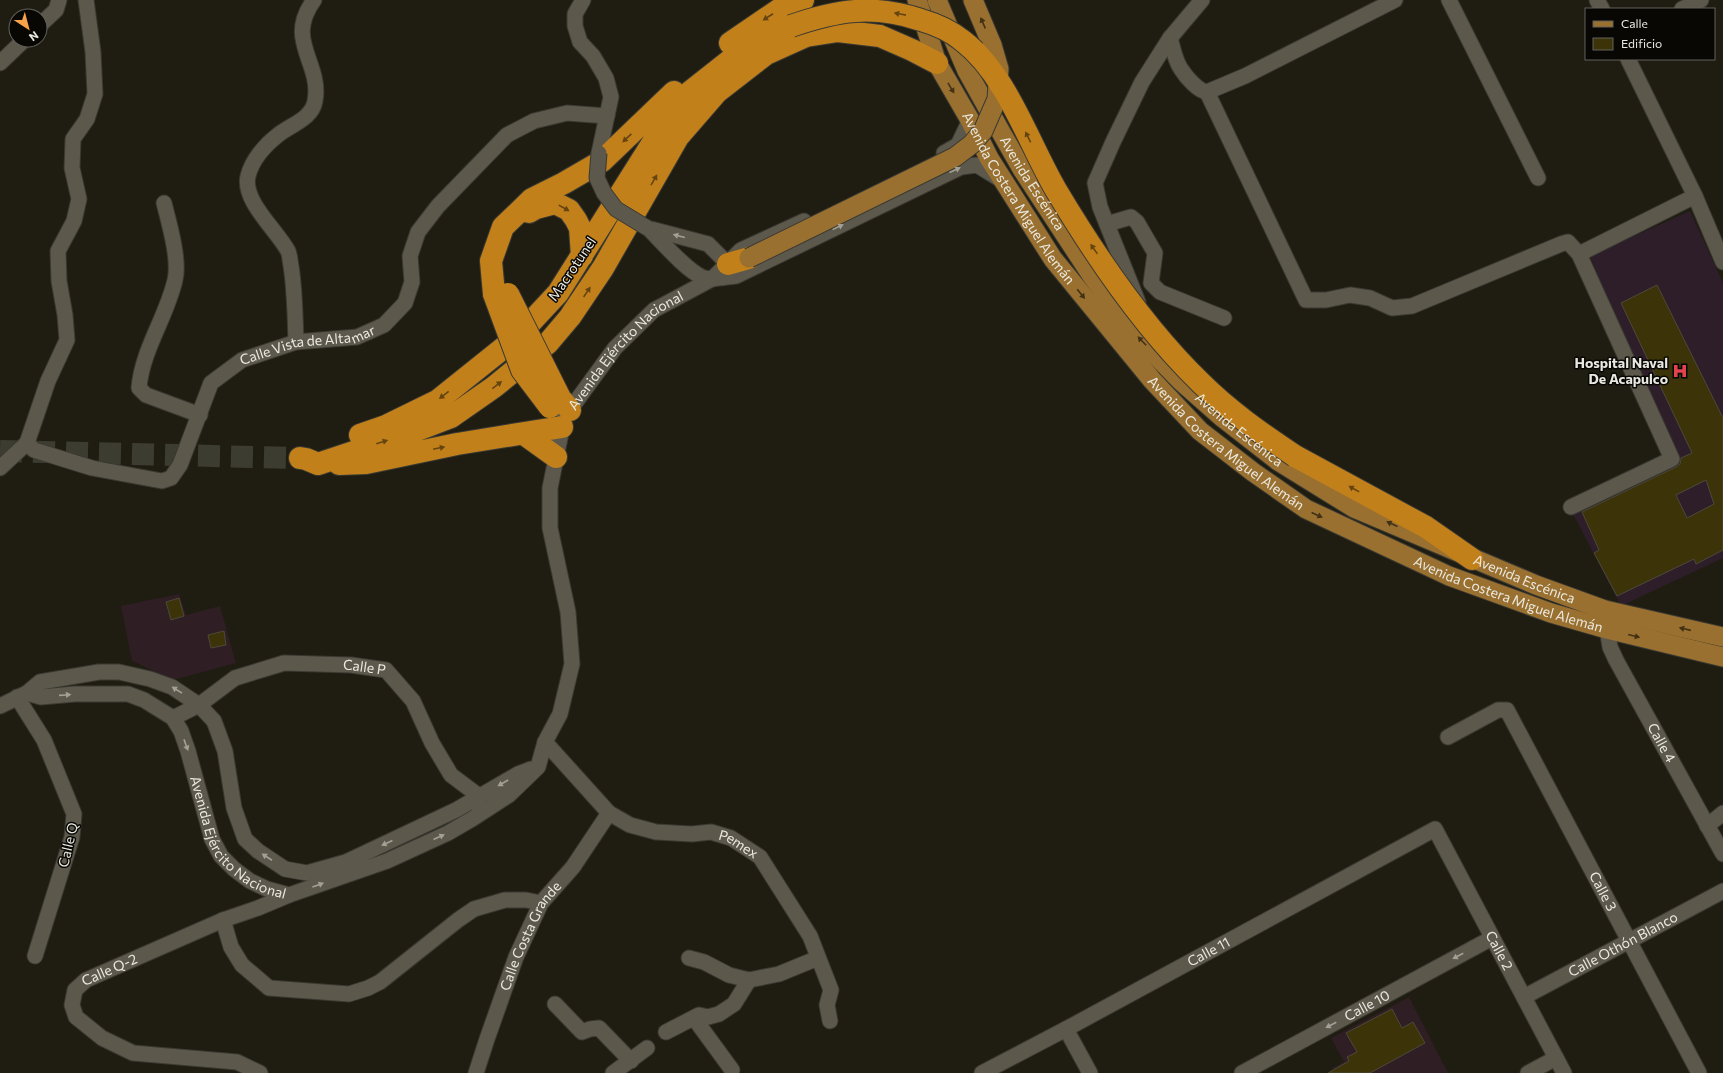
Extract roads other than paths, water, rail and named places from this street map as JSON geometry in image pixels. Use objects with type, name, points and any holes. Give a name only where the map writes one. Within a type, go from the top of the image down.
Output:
[{"type":"highway","points":[[308,460],[366,463],[457,444],[524,434],[561,412],[522,370],[491,261],[503,227],[532,199],[564,183],[602,161],[657,120],[695,71],[736,38],[777,11],[802,0]]},
{"type":"highway","name":"Macrotunel","points":[[308,460],[318,451],[386,426],[437,400],[517,337],[558,294],[582,256],[657,120],[747,47],[790,26],[834,13],[862,10],[882,10],[928,22],[949,32],[962,40],[993,71],[1039,160],[1080,228],[1118,284],[1148,323],[1177,360],[1202,384],[1264,435],[1295,456],[1356,491],[1426,527],[1472,559]]},
{"type":"highway","points":[[308,460],[399,437],[451,417],[494,387],[548,343],[570,317],[603,268],[678,137],[717,92],[766,54],[806,36],[838,31],[880,36],[937,63]]},
{"type":"highway","points":[[690,92],[695,71]]},
{"type":"highway","points":[[499,290],[503,251],[514,222],[536,208],[555,203],[569,210],[580,228],[582,256]]},
{"type":"highway","points":[[728,264],[749,258]]},
{"type":"highway","points":[[524,434],[556,458]]},
{"type":"main road","name":"Avenida Costera Miguel Alemán","points":[[918,0],[937,63],[970,120],[989,158],[1053,259],[1152,380],[1200,431],[1253,472],[1306,509],[1449,576],[1551,613],[1606,629],[1723,657]]},
{"type":"main road","name":"Avenida Escénica","points":[[937,0],[967,71],[1022,169],[1092,276],[1131,330],[1172,372],[1223,418],[1278,461],[1354,508],[1536,586],[1605,610],[1723,637]]},
{"type":"main road","points":[[749,258],[956,157],[972,144],[983,131],[992,114],[998,99],[1000,84],[999,69],[992,45],[973,0]]},
{"type":"street","points":[[48,18],[56,10],[59,0]]},
{"type":"street","points":[[0,468],[26,443],[48,381],[67,340],[65,315],[59,281],[58,251],[74,221],[79,199],[72,168],[73,139],[87,119],[95,94],[86,0]]},
{"type":"street","points":[[296,342],[294,285],[288,252],[248,192],[248,177],[253,160],[277,135],[307,116],[315,103],[316,88],[301,36],[303,21],[314,0]]},
{"type":"street","points":[[583,0],[575,14],[575,26],[580,42],[593,56],[606,78],[611,97],[599,153],[596,178],[604,193],[616,209],[649,229],[692,271],[702,277],[712,279]]},
{"type":"street","points":[[1172,372],[1169,353],[1145,317],[1100,207],[1095,183],[1134,96],[1170,38],[1202,0]]},
{"type":"street","points":[[1207,92],[1245,76],[1395,0]]},
{"type":"street","points":[[1449,0],[1538,178]]},
{"type":"street","points":[[1684,8],[1701,0]]},
{"type":"street","points":[[1170,38],[1180,68],[1194,84],[1203,91],[1207,92],[1306,300],[1326,300],[1350,295],[1370,298],[1392,308],[1412,306],[1561,244],[1568,242],[1579,254],[1672,459],[1571,507]]},
{"type":"street","points":[[0,63],[16,48]]},
{"type":"street","points":[[1628,60],[1719,243],[1723,262]]},
{"type":"street","name":"Calle Vista de Altamar","points":[[26,443],[34,450],[92,468],[162,481],[170,478],[180,465],[200,416],[211,383],[242,360],[296,342],[357,338],[384,325],[405,303],[412,282],[410,256],[418,232],[438,206],[507,135],[534,121],[567,113],[607,116]]},
{"type":"street","name":"Avenida Ejército Nacional","points":[[174,718],[188,751],[212,839],[222,856],[234,869],[250,881],[267,889],[290,895],[387,861],[448,833],[509,795],[538,767],[545,742],[560,714],[572,664],[568,612],[550,528],[550,488],[556,458],[561,412],[615,348],[654,310],[712,279],[741,250],[920,168],[958,145],[970,120]]},
{"type":"street","name":"Avenida Ejército Nacional","points":[[712,279],[736,276],[961,167],[977,165],[1004,181]]},
{"type":"street","points":[[1579,254],[1695,196]]},
{"type":"street","points":[[164,203],[174,248],[176,278],[140,374],[139,388],[146,395],[200,416]]},
{"type":"street","points":[[1107,224],[1131,217],[1137,222],[1155,253],[1151,283],[1160,292],[1224,318]]},
{"type":"street","points":[[649,229],[708,244],[728,264]]},
{"type":"street","name":"Calle 4","points":[[1606,629],[1610,647],[1616,660],[1723,854]]},
{"type":"street","name":"Calle P","points":[[174,718],[199,704],[235,678],[284,663],[351,665],[386,670],[413,701],[432,743],[451,775],[479,796]]},
{"type":"street","name":"Avenida Ejército Nacional","points":[[0,706],[22,695],[40,682],[99,672],[119,672],[150,679],[172,687],[199,704],[214,721],[226,751],[234,808],[245,839],[258,851],[285,869],[307,874],[346,862],[456,810],[518,774],[538,767]]},
{"type":"street","points":[[22,695],[41,697],[75,694],[128,694],[144,700],[174,718]]},
{"type":"street","name":"Calle Q","points":[[22,695],[44,740],[74,814],[72,837],[35,956]]},
{"type":"street","name":"Calle 3","points":[[1448,737],[1498,710],[1507,710],[1700,1073]]},
{"type":"street","name":"Pemex","points":[[545,742],[609,813],[630,825],[656,832],[692,834],[711,832],[731,838],[760,857],[810,936],[831,990],[827,1005],[830,1021]]},
{"type":"street","points":[[472,819],[479,796]]},
{"type":"street","name":"Calle Costa Grande","points":[[476,1073],[516,957],[542,903],[573,867],[609,813]]},
{"type":"street","points":[[1707,826],[1723,813]]},
{"type":"street","name":"Calle 2","points":[[1434,829],[1564,1073]]},
{"type":"street","name":"Calle 11","points":[[982,1073],[1434,829]]},
{"type":"street","name":"Calle Othón Blanco","points":[[1524,997],[1723,891]]},
{"type":"street","name":"Calle Q-2","points":[[260,1073],[237,1062],[133,1053],[102,1038],[76,1017],[72,1005],[75,990],[86,980],[223,920],[290,895]]},
{"type":"street","points":[[223,920],[231,947],[242,965],[269,988],[349,994],[368,988],[380,982],[474,909],[505,900],[526,900],[542,903]]},
{"type":"street","name":"Calle 10","points":[[1242,1073],[1492,938]]},
{"type":"street","points":[[690,958],[704,962],[729,975],[749,980],[779,974],[818,958]]},
{"type":"street","points":[[666,1032],[699,1016],[708,1017],[719,1014],[734,1004],[749,980]]},
{"type":"street","points":[[555,1004],[582,1032],[599,1028],[630,1061]]},
{"type":"street","points":[[694,1018],[732,1070]]},
{"type":"street","points":[[1066,1029],[1090,1073]]},
{"type":"street","points":[[613,1073],[647,1048]]},
{"type":"street","points":[[1528,1073],[1556,1058]]},
{"type":"tunnel","points":[[0,451],[300,458]]},
{"type":"place","name":"Hospital Naval De Acapulco","points":[[1680,371]]}]
